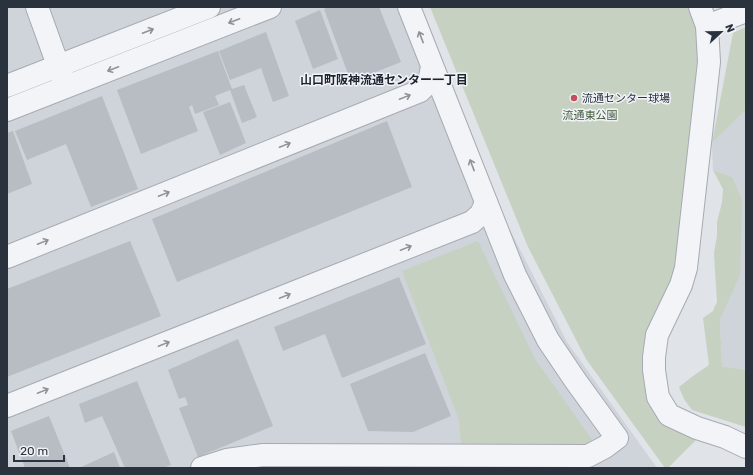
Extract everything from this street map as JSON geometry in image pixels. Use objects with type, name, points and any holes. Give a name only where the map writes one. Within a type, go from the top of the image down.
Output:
[{"type":"street","points":[[36,7],[66,87]]},
{"type":"street","points":[[7,86],[209,7]]},
{"type":"street","points":[[7,110],[270,7]]},
{"type":"street","points":[[202,468],[226,460],[263,455],[588,456],[605,447],[617,438],[548,340],[515,275],[409,7]]},
{"type":"street","points":[[746,11],[703,17],[709,62],[686,268],[680,285],[657,335],[654,357],[654,370],[658,398],[669,415],[697,428],[725,437],[746,447]]},
{"type":"street","points":[[7,257],[420,91],[429,82],[432,67]]},
{"type":"street","points":[[7,406],[472,222],[481,214],[486,202]]},
{"type":"shaded area","points":[[7,7],[420,7],[502,214],[567,342],[657,468],[7,468]]},
{"type":"shaded area","points":[[746,110],[746,370],[722,366],[720,320],[740,276],[732,177],[713,170],[712,143]]},
{"type":"green space","name":"流通東公園","points":[[430,7],[692,7],[702,33],[680,271],[651,397],[700,436],[668,468],[665,468],[586,359],[528,247]]},
{"type":"green space","points":[[746,27],[746,110],[712,143],[733,33]]},
{"type":"green space","points":[[713,170],[732,177],[742,200],[740,276],[720,320],[722,366],[746,370],[746,427],[692,410],[684,399],[679,387],[709,365],[703,318],[713,311],[717,302],[714,253],[717,236],[717,222],[722,202],[723,189]]},
{"type":"green space","points":[[478,241],[535,359],[593,441],[579,446],[461,444],[459,420],[402,271]]},
{"type":"building","points":[[329,7],[379,7],[401,62],[351,82],[324,9]]},
{"type":"building","points":[[320,10],[338,59],[313,69],[295,21]]},
{"type":"building","points":[[266,32],[289,96],[273,102],[261,68],[230,80],[219,51]]},
{"type":"building","points":[[218,51],[232,89],[244,85],[257,117],[242,123],[230,90],[215,96],[219,105],[195,114],[192,105],[189,107],[198,131],[141,154],[117,90]]},
{"type":"building","points":[[102,96],[138,189],[91,207],[66,144],[27,160],[15,131]]},
{"type":"building","points":[[230,102],[246,143],[220,155],[203,112]]},
{"type":"building","points":[[387,121],[412,187],[177,282],[152,219]]},
{"type":"building","points":[[13,131],[32,184],[7,194],[7,133]]},
{"type":"building","points":[[130,241],[161,316],[7,377],[7,289]]},
{"type":"building","points":[[399,277],[426,344],[342,378],[325,334],[283,351],[274,327]]},
{"type":"building","points":[[238,339],[273,426],[198,457],[179,408],[188,405],[185,397],[179,399],[168,370]]},
{"type":"building","points":[[425,353],[451,416],[413,432],[368,431],[350,384]]},
{"type":"building","points":[[137,381],[171,465],[163,468],[125,468],[102,416],[85,423],[79,404]]},
{"type":"building","points":[[49,416],[70,468],[25,468],[11,431]]},
{"type":"building","points":[[114,452],[120,468],[79,468]]},
{"type":"place","name":"流通センター球場","points":[[574,98]]},
{"type":"district","name":"山口町阪神流通センター一丁目","points":[[384,80]]}]
